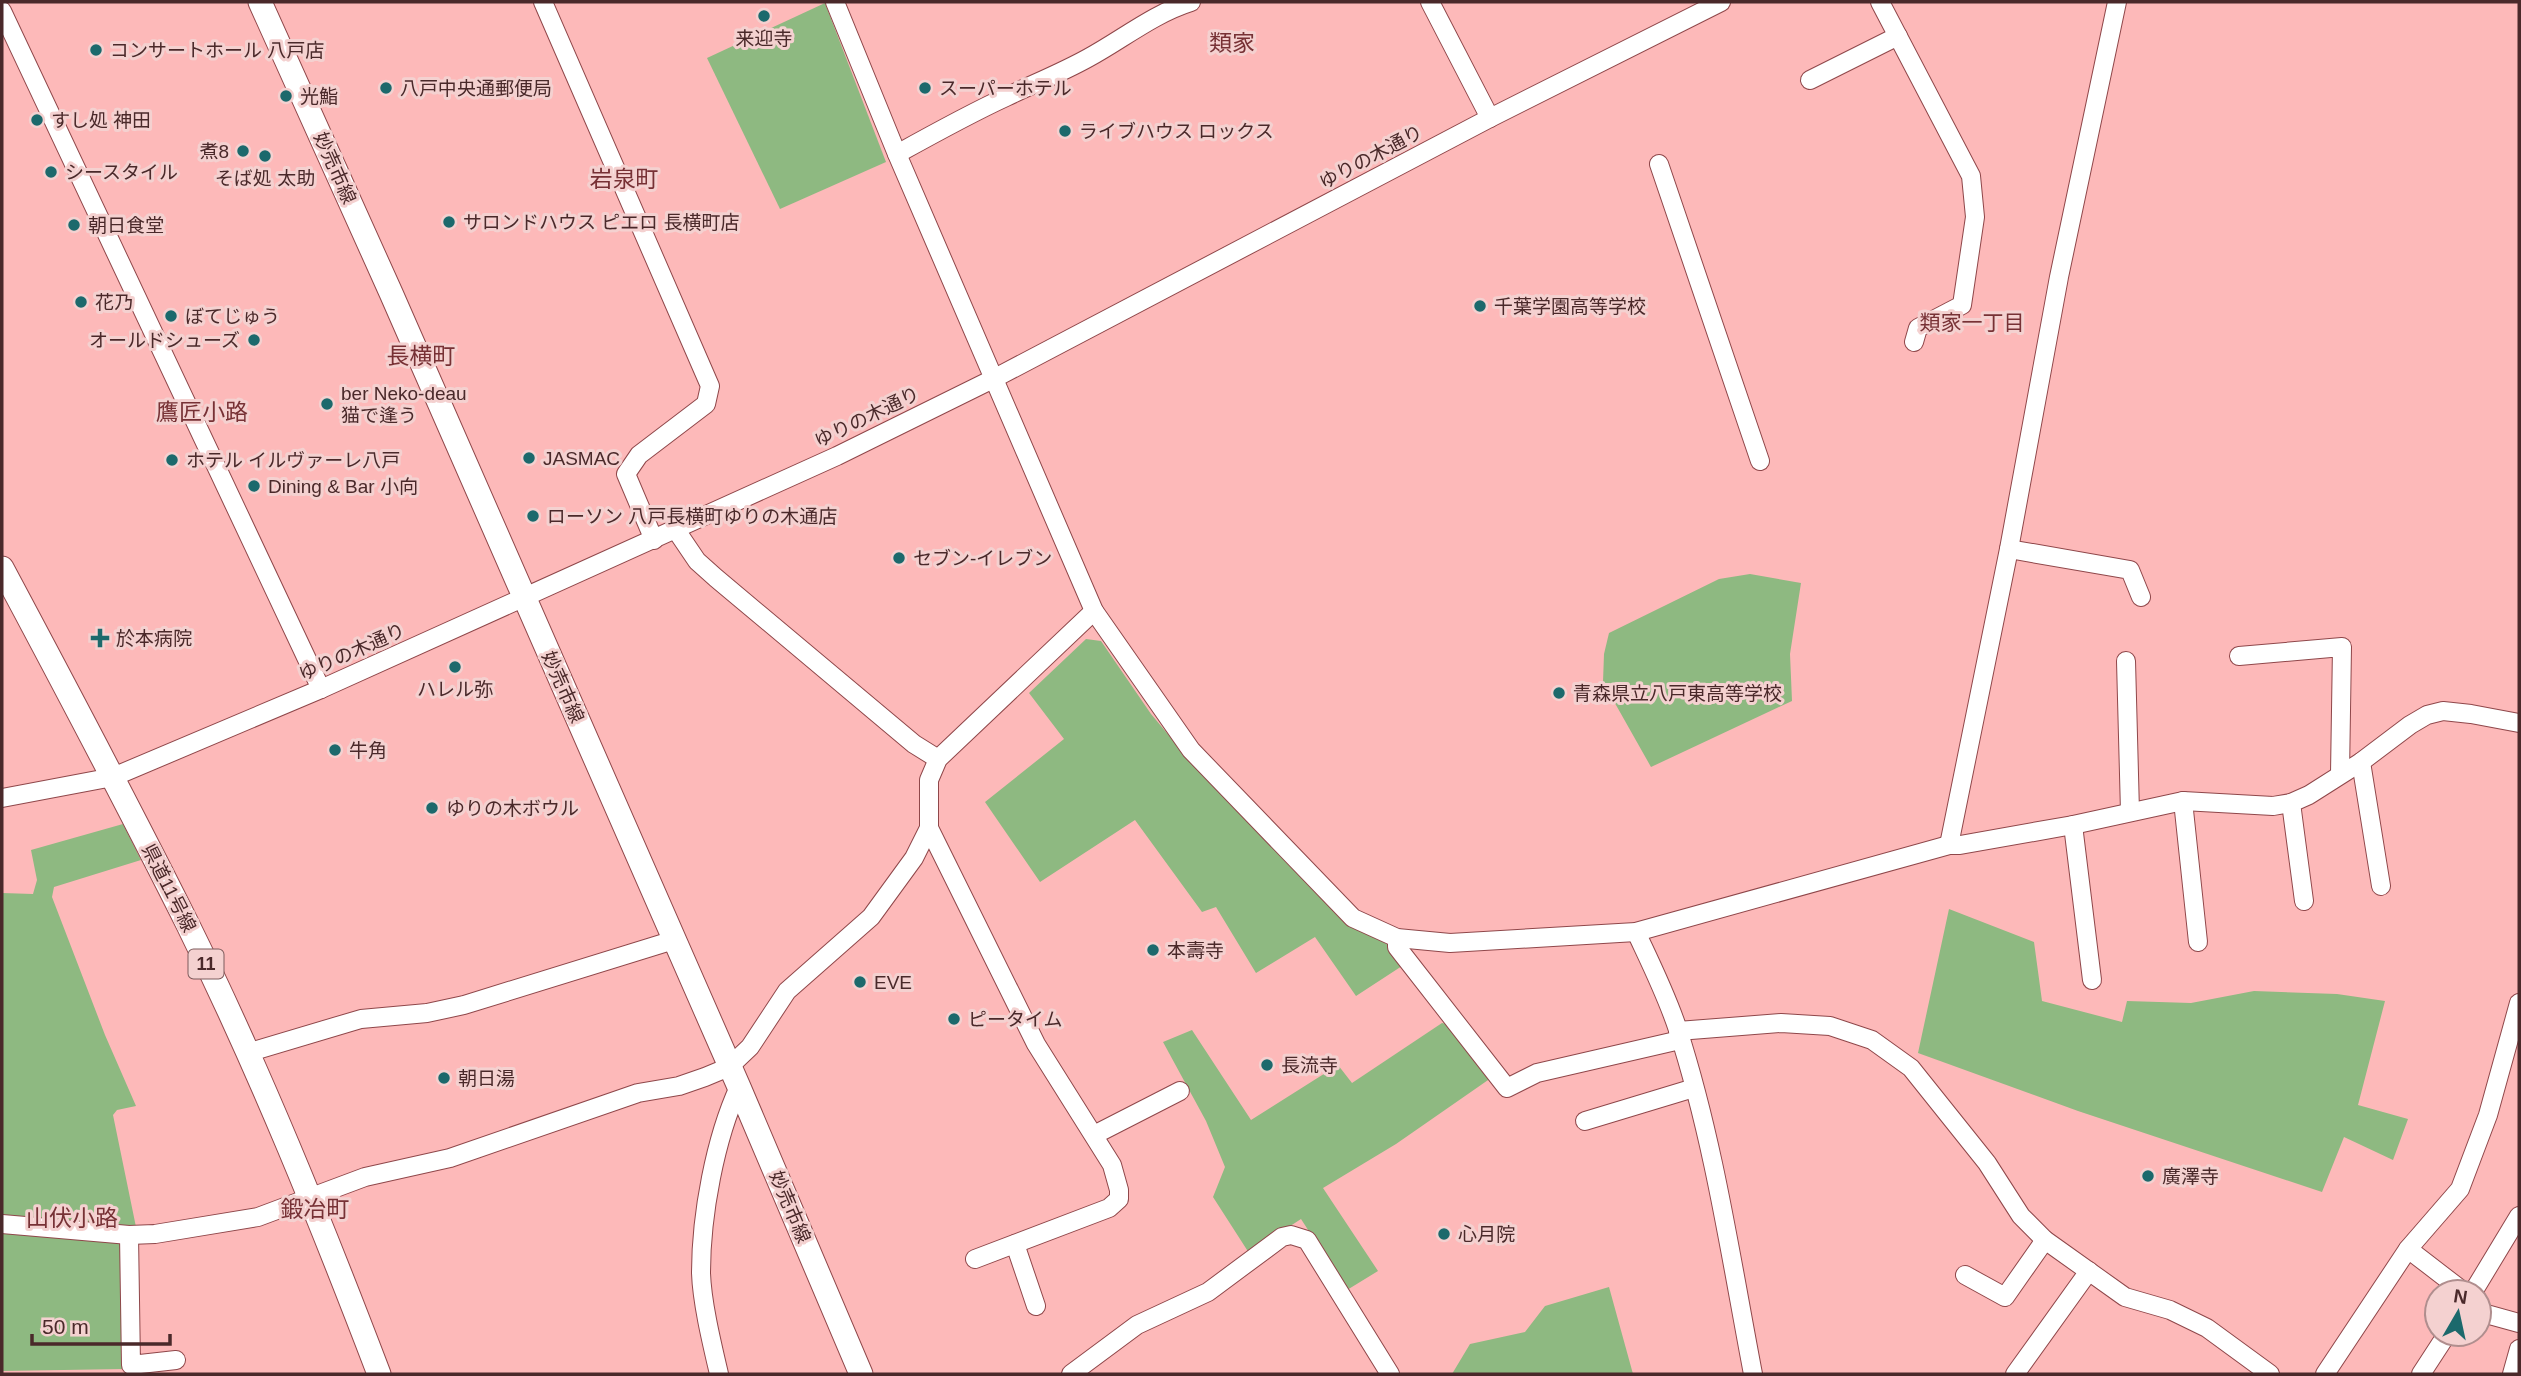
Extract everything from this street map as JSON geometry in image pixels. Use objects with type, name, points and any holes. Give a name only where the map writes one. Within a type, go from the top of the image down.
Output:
[{"type":"main road","name":"妙売市線","points":[[260,2],[386,280],[740,1087],[861,1374]]},
{"type":"main road","name":"県道11号線","points":[[2,568],[113,776],[189,927],[311,1197],[379,1374]]},
{"type":"street","points":[[15,2],[2,10],[321,689]]},
{"type":"street","points":[[542,2],[710,386],[706,404],[639,455],[626,474],[654,540]]},
{"type":"street","points":[[835,2],[897,154],[1094,611],[1191,750],[1353,918],[1397,938],[1450,943],[1636,932],[1949,845],[2073,825],[2183,802],[2273,806],[2291,803],[2309,795],[2361,762],[2410,725],[2427,715],[2443,711],[2471,713],[2519,723]]},
{"type":"street","points":[[897,154],[985,107],[1091,56],[1127,32],[1177,6],[1191,2]]},
{"type":"street","points":[[1430,2],[1490,118]]},
{"type":"street","name":"ゆりの木通り","points":[[2,797],[113,776],[321,689],[837,456],[995,378],[1490,118],[1721,2]]},
{"type":"street","points":[[1880,2],[1971,176],[1975,217],[1962,305],[1918,328],[1914,342]]},
{"type":"street","points":[[1949,845],[2009,549],[2057,289],[2117,2]]},
{"type":"street","points":[[1810,80],[1898,36]]},
{"type":"street","points":[[1659,164],[1760,461]]},
{"type":"street","points":[[676,530],[697,561],[716,578],[914,744],[938,759]]},
{"type":"street","points":[[2009,549],[2130,569],[2141,597]]},
{"type":"street","points":[[975,1259],[1109,1208],[1119,1199],[1119,1190],[1112,1165],[1036,1044],[929,828],[929,780],[938,759],[1094,611]]},
{"type":"street","points":[[2239,656],[2343,647],[2340,774]]},
{"type":"street","points":[[2126,661],[2130,813]]},
{"type":"street","points":[[2361,762],[2381,886]]},
{"type":"street","points":[[2183,802],[2198,942]]},
{"type":"street","points":[[2291,803],[2304,901]]},
{"type":"street","points":[[2073,825],[2092,980]]},
{"type":"street","points":[[2,1224],[129,1236],[166,1233],[258,1217],[365,1177],[450,1158],[638,1093],[680,1086],[729,1067],[750,1046],[787,991],[871,917],[914,858],[929,828]]},
{"type":"street","points":[[1636,932],[1662,987],[1694,1088],[1708,1142],[1754,1374]]},
{"type":"street","points":[[1397,938],[1397,947],[1507,1088],[1537,1073],[1679,1035],[1728,1025],[1781,1023],[1830,1026],[1872,1041],[1911,1068],[1987,1163],[2021,1216],[2045,1240],[2125,1297],[2170,1310],[2207,1328],[2270,1374]]},
{"type":"street","points":[[247,1054],[361,1019],[427,1013],[464,1005],[674,940]]},
{"type":"street","points":[[2325,1374],[2408,1249],[2460,1189],[2488,1115],[2519,1003]]},
{"type":"street","points":[[719,1374],[701,1275],[706,1202],[730,1107],[740,1087]]},
{"type":"street","points":[[1585,1121],[1694,1088]]},
{"type":"street","points":[[1094,1135],[1181,1091]]},
{"type":"street","points":[[2481,1278],[2519,1216]]},
{"type":"street","points":[[1072,1374],[1138,1325],[1208,1292],[1257,1253],[1282,1237],[1291,1235],[1307,1240],[1390,1374]]},
{"type":"street","points":[[129,1236],[131,1365],[176,1360]]},
{"type":"street","points":[[1965,1275],[2005,1297],[2045,1240]]},
{"type":"street","points":[[1015,1244],[1036,1306]]},
{"type":"street","points":[[2408,1249],[2446,1278]]},
{"type":"street","points":[[2015,1374],[2089,1271]]},
{"type":"street","points":[[2493,1316],[2519,1323]]},
{"type":"street","points":[[2421,1374],[2438,1348]]},
{"type":"street","points":[[2512,1374],[2519,1349]]},
{"type":"green space","points":[[825,3],[886,162],[780,209],[707,58]]},
{"type":"green space","points":[[1750,574],[1801,583],[1790,654],[1792,701],[1651,767],[1603,682],[1604,654],[1609,633],[1719,579]]},
{"type":"green space","points":[[1086,639],[1101,641],[1151,714],[1187,757],[1343,917],[1388,945],[1402,966],[1356,996],[1315,937],[1256,973],[1216,907],[1202,912],[1135,820],[1040,882],[985,802],[1064,739],[1029,693]]},
{"type":"green space","points":[[123,824],[141,860],[54,887],[52,897],[105,1035],[136,1106],[117,1110],[113,1115],[136,1227],[2,1218],[2,893],[33,894],[37,880],[31,850]]},
{"type":"green space","points":[[1949,909],[2034,942],[2042,1001],[2122,1022],[2127,1001],[2191,1003],[2254,991],[2337,994],[2385,1001],[2358,1105],[2408,1119],[2393,1160],[2344,1137],[2322,1192],[2078,1111],[1918,1053]]},
{"type":"green space","points":[[1442,1023],[1452,1025],[1491,1078],[1396,1144],[1323,1188],[1378,1271],[1347,1290],[1301,1219],[1249,1253],[1213,1197],[1225,1167],[1206,1121],[1163,1042],[1192,1030],[1251,1120],[1338,1065],[1352,1083]]},
{"type":"green space","points":[[2,1231],[123,1242],[125,1369],[2,1371]]},
{"type":"green space","points":[[1609,1287],[1633,1374],[1452,1374],[1470,1344],[1525,1332],[1545,1306]]},
{"type":"place","name":"来迎寺","points":[[764,16]]},
{"type":"place","name":"コンサートホール 八戸店","points":[[96,50]]},
{"type":"place","name":"八戸中央通郵便局","points":[[386,88]]},
{"type":"place","name":"スーパーホテル","points":[[925,88]]},
{"type":"place","name":"光鮨","points":[[286,96]]},
{"type":"place","name":"すし処 神田","points":[[37,120]]},
{"type":"place","name":"ライブハウス ロックス","points":[[1065,131]]},
{"type":"place","name":"煮8","points":[[243,151]]},
{"type":"place","name":"そば処 太助","points":[[265,156]]},
{"type":"place","name":"シースタイル","points":[[51,172]]},
{"type":"place","name":"サロンドハウス ピエロ 長横町店","points":[[449,222]]},
{"type":"place","name":"朝日食堂","points":[[74,225]]},
{"type":"place","name":"花乃","points":[[81,302]]},
{"type":"place","name":"千葉学園高等学校","points":[[1480,306]]},
{"type":"place","name":"ぼてじゅう","points":[[171,316]]},
{"type":"place","name":"オールドシューズ","points":[[254,340]]},
{"type":"place","name":"ber Neko-deau 猫で逢う","points":[[327,404]]},
{"type":"place","name":"JASMAC","points":[[529,458]]},
{"type":"place","name":"ホテル イルヴァーレ八戸","points":[[172,460]]},
{"type":"place","name":"Dining & Bar 小向","points":[[254,486]]},
{"type":"place","name":"ローソン 八戸長横町ゆりの木通店","points":[[533,516]]},
{"type":"place","name":"セブン-イレブン","points":[[899,558]]},
{"type":"place","name":"於本病院","points":[[100,638]]},
{"type":"place","name":"ハレル弥","points":[[455,667]]},
{"type":"place","name":"青森県立八戸東高等学校","points":[[1559,693]]},
{"type":"place","name":"牛角","points":[[335,750]]},
{"type":"place","name":"ゆりの木ボウル","points":[[432,808]]},
{"type":"place","name":"本壽寺","points":[[1153,950]]},
{"type":"place","name":"EVE","points":[[860,982]]},
{"type":"place","name":"ピータイム","points":[[954,1019]]},
{"type":"place","name":"長流寺","points":[[1267,1065]]},
{"type":"place","name":"朝日湯","points":[[444,1078]]},
{"type":"place","name":"廣澤寺","points":[[2148,1176]]},
{"type":"place","name":"心月院","points":[[1444,1234]]},
{"type":"district","name":"類家","points":[[1232,43]]},
{"type":"district","name":"岩泉町","points":[[624,179]]},
{"type":"district","name":"類家一丁目","points":[[1972,322]]},
{"type":"district","name":"長横町","points":[[421,356]]},
{"type":"district","name":"鷹匠小路","points":[[202,412]]},
{"type":"district","name":"鍛冶町","points":[[315,1209]]},
{"type":"district","name":"山伏小路","points":[[72,1218]]}]
